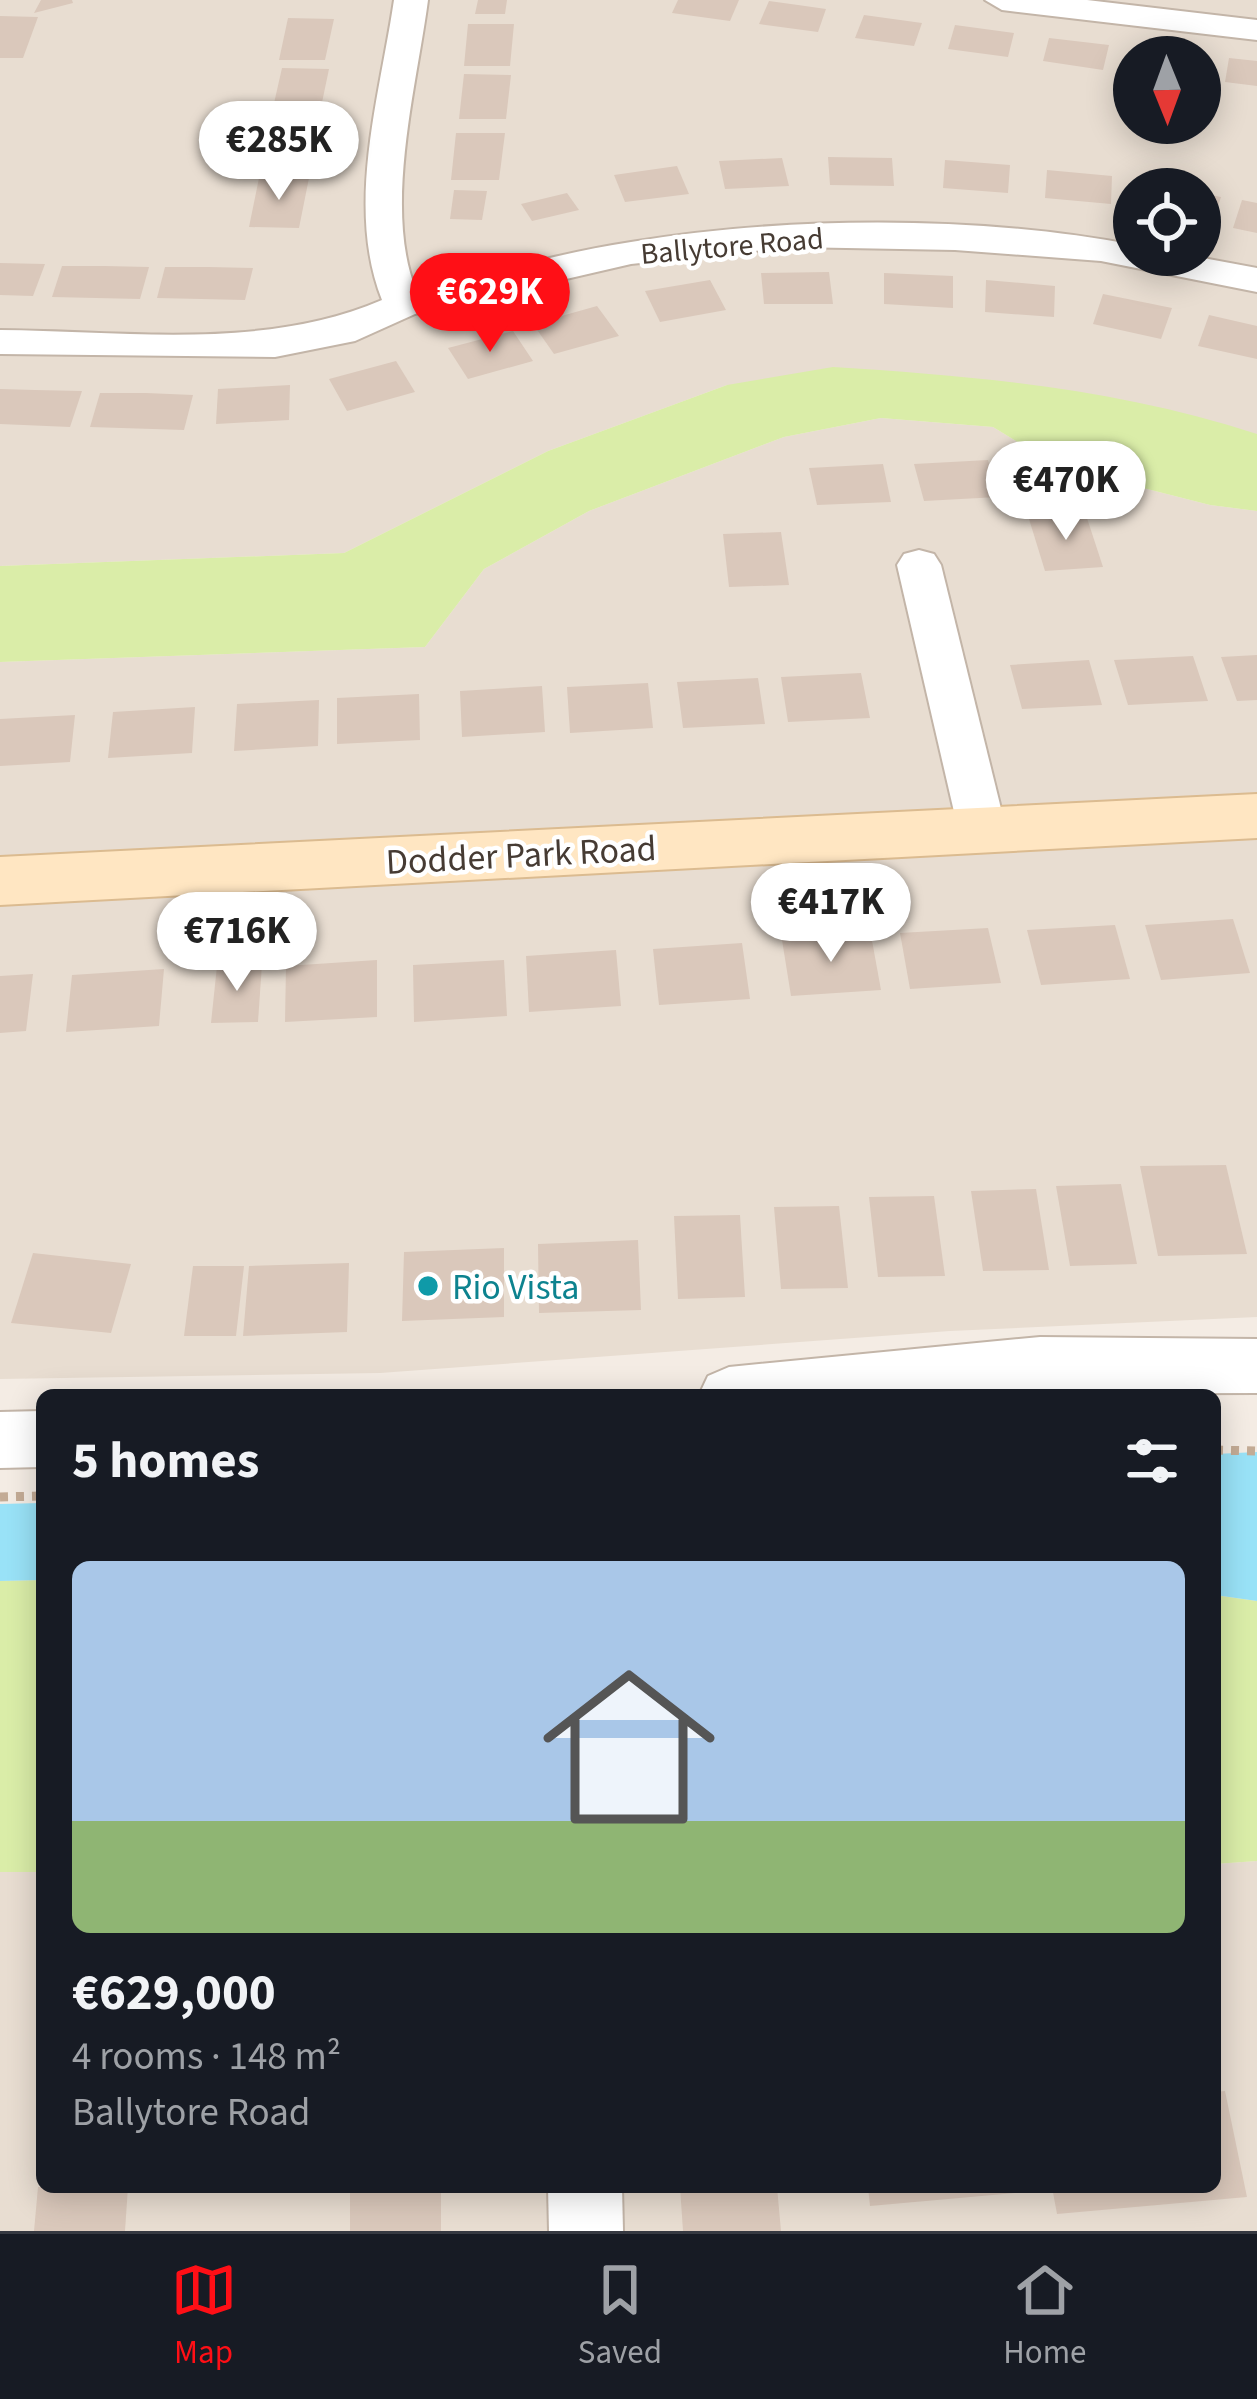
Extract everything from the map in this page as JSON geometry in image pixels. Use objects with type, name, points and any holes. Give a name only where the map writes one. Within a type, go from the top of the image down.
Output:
[{"type":"main road","name":"Dodder Park Road","points":[[0,881],[1257,816]]},
{"type":"street","points":[[403,305],[390,283],[384,226],[411,0]]},
{"type":"street","points":[[1002,0],[1257,30]]},
{"type":"street","name":"Ballytore Road","points":[[0,341],[274,345],[341,332],[403,305],[631,253],[792,236],[956,239],[1101,250],[1257,280]]},
{"type":"street","points":[[919,565],[982,829]]},
{"type":"street","points":[[789,1389],[1040,1364],[1257,1366]]},
{"type":"street","points":[[0,1440],[36,1438]]},
{"type":"street","points":[[585,2193],[586,2231]]},
{"type":"path","points":[[1221,1450],[1257,1450]]},
{"type":"path","points":[[0,1497],[36,1496]]},
{"type":"shaded area","points":[[0,0],[1257,0],[1257,435],[727,385],[548,451],[344,553],[0,566]]},
{"type":"shaded area","points":[[881,418],[993,427],[1057,466],[1210,505],[1257,511],[1257,1317],[950,1331],[380,1373],[0,1379],[0,662],[425,647],[484,569],[589,511],[784,437]]},
{"type":"shaded area","points":[[1257,1861],[1257,2231],[0,2231],[0,1872],[36,1872],[36,2193],[1221,2193],[1221,1864]]},
{"type":"green space","points":[[833,367],[1100,395],[1257,434],[1257,511],[1210,505],[1057,466],[993,427],[881,418],[784,437],[589,511],[484,569],[425,647],[0,662],[0,566],[344,553],[548,451],[727,385]]},
{"type":"green space","points":[[36,1580],[36,1872],[0,1872],[0,1581]]},
{"type":"green space","points":[[1221,1596],[1257,1601],[1257,1861],[1221,1864]]},
{"type":"water","points":[[1257,1452],[1257,1601],[1221,1596],[1221,1454]]},
{"type":"water","points":[[36,1503],[36,1580],[0,1581],[0,1504]]},
{"type":"building","points":[[41,0],[72,0],[73,3],[34,13]]},
{"type":"building","points":[[478,0],[507,0],[505,14],[475,14]]},
{"type":"building","points":[[678,0],[739,0],[730,21],[672,13]]},
{"type":"building","points":[[769,1],[826,9],[818,32],[759,24]]},
{"type":"building","points":[[864,15],[922,23],[914,46],[855,38]]},
{"type":"building","points":[[0,16],[38,17],[23,58],[0,58]]},
{"type":"building","points":[[288,18],[334,19],[325,60],[279,60]]},
{"type":"building","points":[[468,24],[514,24],[510,66],[464,66]]},
{"type":"building","points":[[955,25],[1014,33],[1008,57],[948,49]]},
{"type":"building","points":[[1049,38],[1109,45],[1103,70],[1043,61]]},
{"type":"building","points":[[1229,58],[1257,61],[1257,86],[1225,82]]},
{"type":"building","points":[[282,68],[329,69],[320,112],[272,112]]},
{"type":"building","points":[[464,74],[511,75],[506,119],[459,119]]},
{"type":"building","points":[[273,122],[322,122],[312,169],[264,169]]},
{"type":"building","points":[[456,133],[505,133],[499,180],[451,180]]},
{"type":"building","points":[[828,157],[892,158],[894,186],[830,185]]},
{"type":"building","points":[[782,158],[789,186],[725,189],[719,161]]},
{"type":"building","points":[[945,160],[1010,165],[1008,193],[943,188]]},
{"type":"building","points":[[677,166],[689,194],[625,202],[614,175]]},
{"type":"building","points":[[1047,170],[1112,176],[1111,204],[1045,198]]},
{"type":"building","points":[[259,178],[309,178],[299,228],[249,227]]},
{"type":"building","points":[[454,190],[487,191],[482,220],[450,219]]},
{"type":"building","points":[[567,193],[579,210],[532,221],[521,204]]},
{"type":"building","points":[[1242,200],[1257,203],[1257,233],[1233,228]]},
{"type":"building","points":[[0,263],[45,264],[33,296],[0,295]]},
{"type":"building","points":[[62,266],[149,267],[140,299],[52,297]]},
{"type":"building","points":[[165,267],[253,268],[245,300],[157,298]]},
{"type":"building","points":[[829,272],[833,304],[764,304],[761,273]]},
{"type":"building","points":[[884,273],[953,276],[953,308],[884,304]]},
{"type":"building","points":[[710,280],[726,310],[660,322],[645,291]]},
{"type":"building","points":[[986,280],[1055,286],[1054,317],[985,312]]},
{"type":"building","points":[[1103,294],[1172,308],[1161,339],[1093,324]]},
{"type":"building","points":[[597,306],[619,336],[554,354],[533,324]]},
{"type":"building","points":[[1209,315],[1257,326],[1257,359],[1198,346]]},
{"type":"building","points":[[513,331],[533,361],[468,379],[448,348]]},
{"type":"building","points":[[396,361],[415,392],[347,411],[329,379]]},
{"type":"building","points":[[290,385],[289,420],[216,424],[218,389]]},
{"type":"building","points":[[0,389],[82,391],[70,427],[0,424]]},
{"type":"building","points":[[100,393],[193,395],[184,430],[90,427]]},
{"type":"building","points":[[988,460],[998,497],[924,501],[914,464]]},
{"type":"building","points":[[883,464],[891,502],[817,505],[809,468]]},
{"type":"building","points":[[1086,515],[1103,567],[1045,571],[1029,519]]},
{"type":"building","points":[[781,532],[789,585],[729,587],[723,534]]},
{"type":"building","points":[[1257,655],[1257,700],[1237,701],[1221,657]]},
{"type":"building","points":[[1193,656],[1208,701],[1128,705],[1114,660]]},
{"type":"building","points":[[1089,660],[1102,705],[1022,709],[1010,665]]},
{"type":"building","points":[[861,673],[870,718],[788,722],[781,677]]},
{"type":"building","points":[[758,678],[765,724],[683,728],[677,682]]},
{"type":"building","points":[[648,683],[653,728],[570,733],[567,687]]},
{"type":"building","points":[[542,686],[545,732],[462,737],[460,691]]},
{"type":"building","points":[[419,694],[420,740],[337,744],[337,698]]},
{"type":"building","points":[[319,700],[318,746],[234,751],[237,704]]},
{"type":"building","points":[[195,707],[192,753],[108,758],[113,712]]},
{"type":"building","points":[[75,715],[70,762],[0,766],[0,719]]},
{"type":"building","points":[[1233,919],[1250,973],[1161,980],[1145,925]]},
{"type":"building","points":[[1115,925],[1130,979],[1041,985],[1027,930]]},
{"type":"building","points":[[988,928],[1001,983],[910,989],[900,933]]},
{"type":"building","points":[[871,935],[881,990],[791,996],[782,940]]},
{"type":"building","points":[[742,943],[750,999],[659,1005],[653,949]]},
{"type":"building","points":[[616,950],[621,1006],[529,1012],[526,956]]},
{"type":"building","points":[[377,960],[377,1017],[285,1022],[286,966]]},
{"type":"building","points":[[504,960],[507,1016],[414,1022],[413,965]]},
{"type":"building","points":[[262,964],[258,1022],[211,1023],[217,966]]},
{"type":"building","points":[[164,969],[159,1026],[66,1032],[72,975]]},
{"type":"building","points":[[33,974],[26,1031],[0,1033],[0,976]]},
{"type":"building","points":[[1226,1165],[1247,1254],[1158,1256],[1140,1166]]},
{"type":"building","points":[[1121,1184],[1137,1264],[1070,1266],[1056,1186]]},
{"type":"building","points":[[1036,1189],[1049,1270],[983,1271],[971,1191]]},
{"type":"building","points":[[934,1196],[945,1276],[878,1277],[869,1197]]},
{"type":"building","points":[[839,1206],[848,1288],[781,1289],[774,1207]]},
{"type":"building","points":[[740,1215],[745,1297],[678,1299],[674,1216]]},
{"type":"building","points":[[638,1240],[641,1310],[539,1313],[538,1244]]},
{"type":"building","points":[[504,1248],[504,1317],[402,1321],[404,1252]]},
{"type":"building","points":[[33,1253],[131,1264],[111,1333],[11,1323]]},
{"type":"building","points":[[349,1263],[347,1332],[243,1336],[249,1266]]},
{"type":"building","points":[[193,1266],[244,1266],[236,1336],[184,1336]]},
{"type":"building","points":[[1221,2091],[1225,2091],[1247,2197],[1057,2214],[1053,2193],[1221,2193]]},
{"type":"building","points":[[37,2193],[128,2193],[125,2231],[34,2231]]},
{"type":"building","points":[[350,2193],[441,2193],[441,2231],[350,2231]]},
{"type":"building","points":[[680,2193],[778,2193],[781,2231],[683,2231]]},
{"type":"building","points":[[869,2193],[1016,2193],[870,2206]]},
{"type":"place","name":"Rio Vista","points":[[428,1286]]}]
